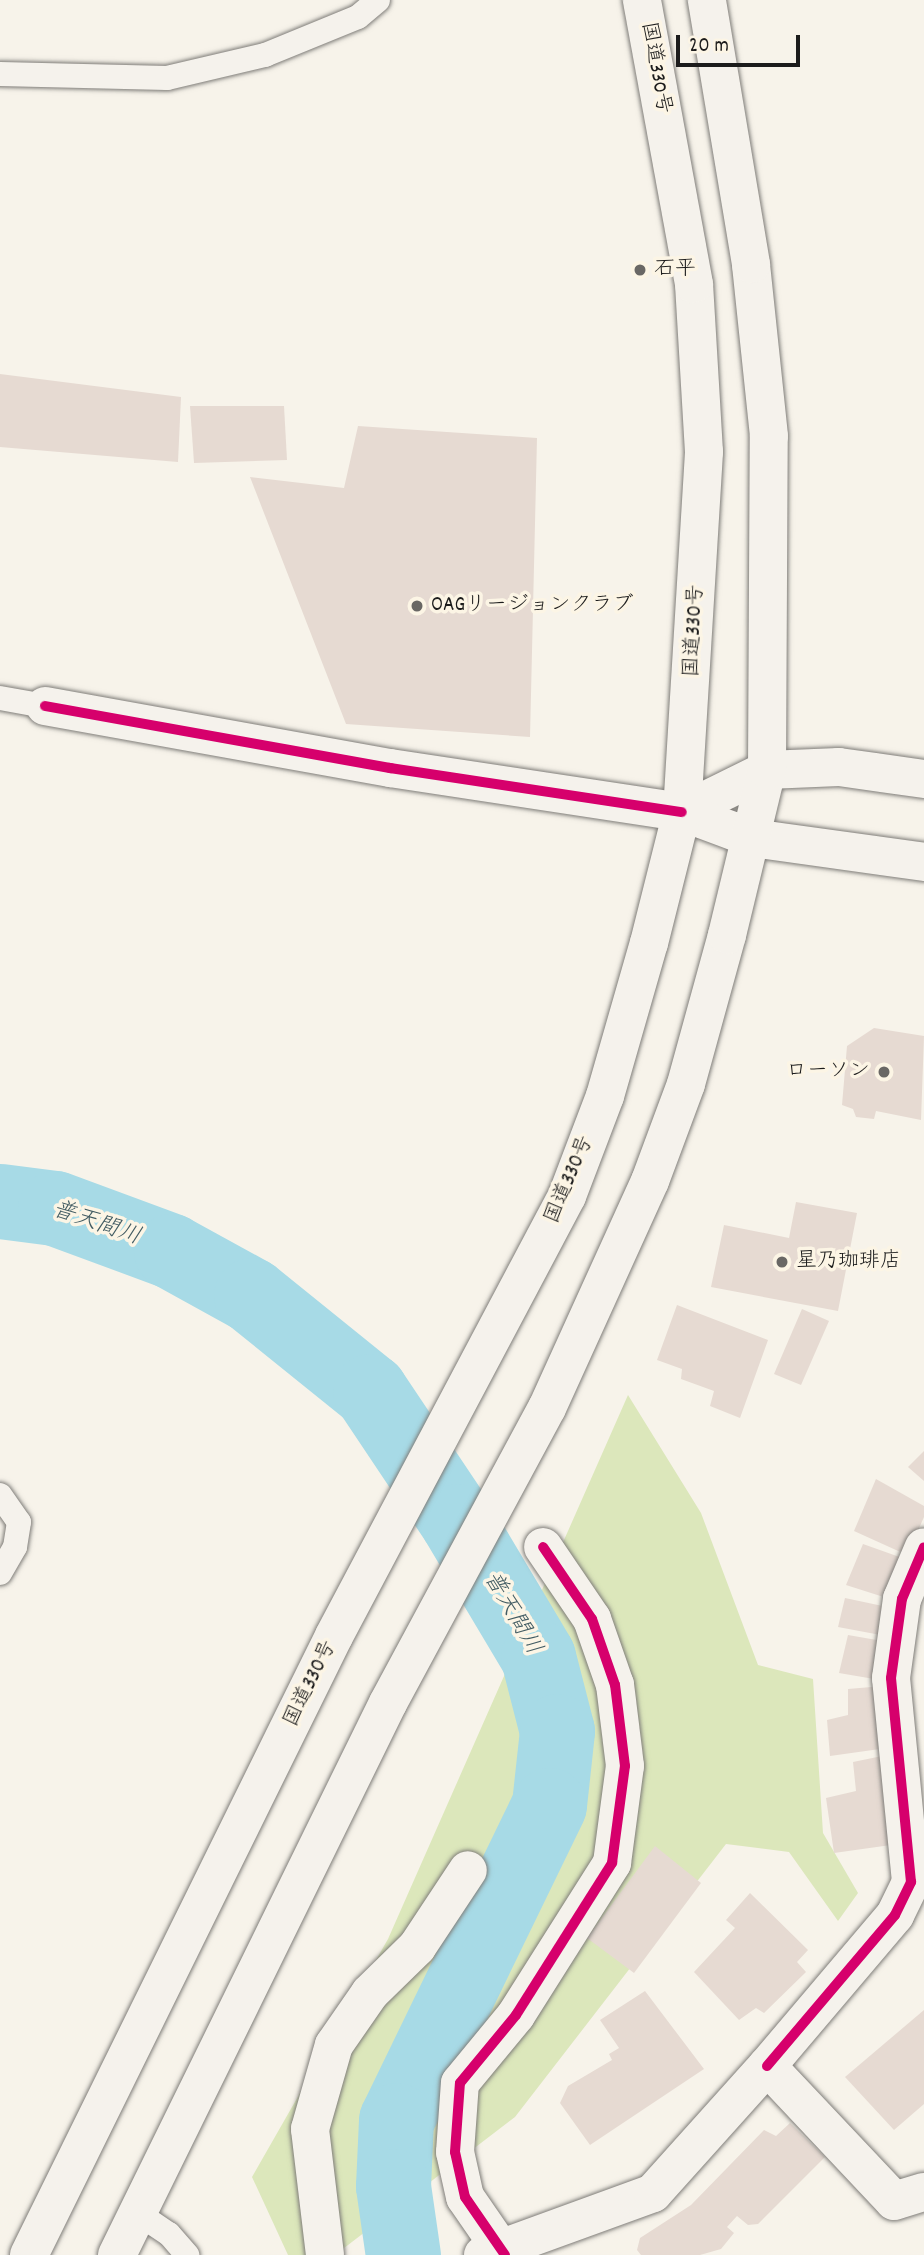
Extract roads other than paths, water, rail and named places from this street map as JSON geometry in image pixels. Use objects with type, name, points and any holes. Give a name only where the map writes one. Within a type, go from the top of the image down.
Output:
[{"type":"main road","name":"国道330号","points":[[29,2255],[334,1636],[567,1196],[605,1096],[682,812],[704,452],[694,284],[642,0]]},
{"type":"main road","points":[[117,2255],[388,1703],[547,1408],[650,1181],[681,1097],[752,838],[767,770],[769,436],[751,264],[707,0]]},
{"type":"main road","points":[[45,706],[390,768],[682,812],[752,838],[924,862]]},
{"type":"main road","points":[[682,812],[767,770],[839,767],[924,779]]},
{"type":"main road","points":[[543,1547],[592,1619],[615,1685],[625,1766],[612,1863],[516,2015],[460,2083],[455,2152],[465,2197],[496,2253],[653,2193],[767,2066],[895,1915],[911,1882],[891,1678],[902,1599],[924,1547]]},
{"type":"main road","points":[[325,2255],[310,2129],[334,2045],[370,1993],[417,1947],[468,1870]]},
{"type":"main road","points":[[767,2066],[894,2201],[924,2192]]},
{"type":"lane","points":[[0,74],[167,78],[265,55],[358,17],[378,0]]},
{"type":"lane","points":[[0,698],[45,706]]},
{"type":"lane","points":[[0,1495],[19,1522],[15,1547],[0,1573]]},
{"type":"lane","points":[[139,2214],[169,2234],[187,2255]]},
{"type":"waterway","name":"普天間川","points":[[0,1201],[55,1208],[171,1251],[251,1295],[370,1391],[457,1521],[538,1657],[557,1731],[549,1805],[396,2120],[393,2186],[403,2255]]},
{"type":"place","name":"石平","points":[[640,270]]},
{"type":"place","name":"OAGリージョンクラブ","points":[[417,606]]},
{"type":"place","name":"ローソン","points":[[884,1072]]},
{"type":"place","name":"星乃珈琲店","points":[[782,1262]]}]
